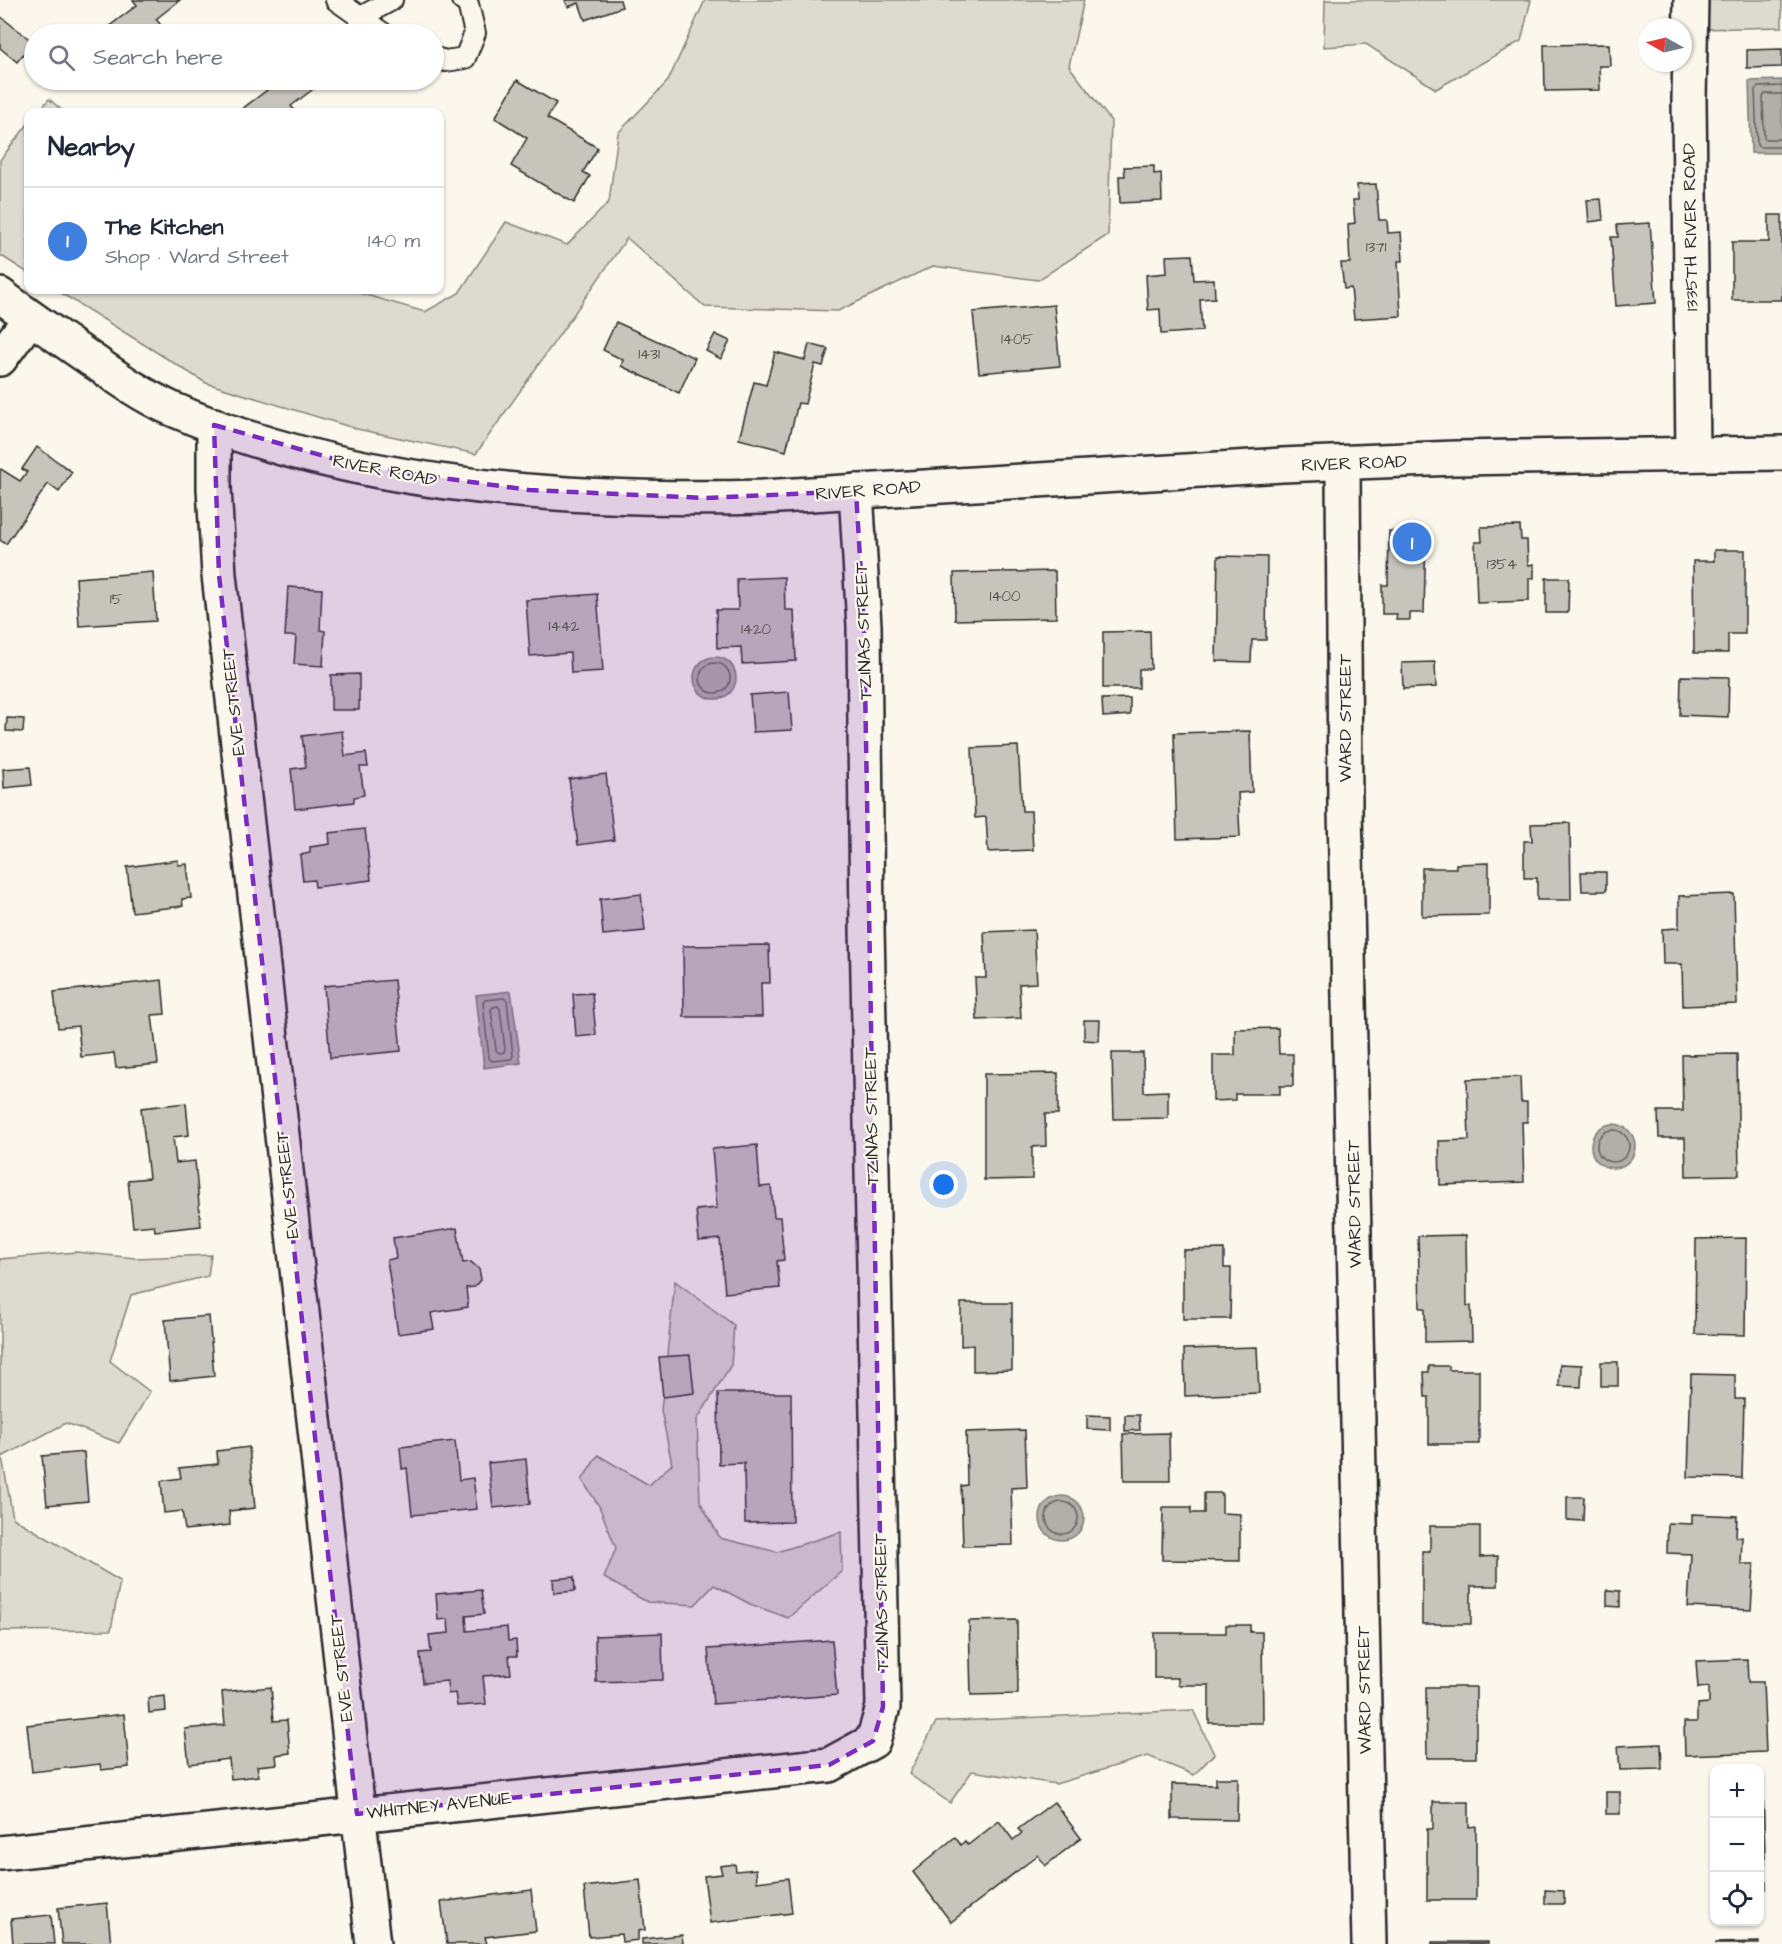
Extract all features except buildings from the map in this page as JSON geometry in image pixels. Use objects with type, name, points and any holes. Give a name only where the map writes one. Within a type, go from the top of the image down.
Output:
[{"type":"street","name":"1335TH RIVER ROAD","points":[[1691,0],[1689,99],[1693,454]]},
{"type":"street","name":"RIVER ROAD","points":[[0,294],[30,318],[124,382],[169,407],[214,425],[293,451],[363,467],[440,481],[529,490],[613,496],[763,497],[1282,465],[1455,458],[1782,453]]},
{"type":"street","points":[[0,359],[30,318]]},
{"type":"street","name":"EVE STREET","points":[[214,425],[214,488],[219,575],[373,1944]]},
{"type":"street","name":"WARD STREET","points":[[1343,464],[1345,809],[1369,1944]]},
{"type":"street","name":"TZINAS STREET","points":[[856,490],[864,637],[867,927],[883,1695],[883,1707],[873,1741]]},
{"type":"street","name":"WHITNEY AVENUE","points":[[0,1853],[829,1765],[873,1741]]},
{"type":"lane","points":[[336,0],[368,24]]},
{"type":"lane","points":[[359,18],[392,0]]},
{"type":"lane","points":[[444,60],[465,58],[475,33],[468,4],[462,0]]},
{"type":"highlighted area","points":[[214,425],[363,467],[529,490],[706,498],[856,491],[864,626],[883,1707],[873,1741],[829,1765],[357,1814],[219,575]]},
{"type":"shaded area","points":[[705,0],[1084,0],[1069,66],[1111,121],[1108,235],[1038,280],[933,266],[838,311],[705,307],[627,238],[476,454],[357,429],[206,383],[62,294],[363,294],[425,312],[459,293],[506,222],[567,245],[609,202],[618,133],[668,81]]},
{"type":"shaded area","points":[[1325,0],[1531,0],[1521,41],[1436,89],[1366,44],[1324,47]]},
{"type":"shaded area","points":[[1703,0],[1782,0],[1782,27],[1702,29]]},
{"type":"shaded area","points":[[49,99],[59,108],[41,108]]},
{"type":"shaded area","points":[[24,129],[24,270],[0,255],[0,160]]},
{"type":"shaded area","points":[[76,1252],[135,1258],[211,1255],[208,1276],[131,1295],[110,1361],[150,1392],[119,1443],[66,1423],[2,1457],[13,1518],[120,1581],[111,1630],[0,1631],[0,1259]]},
{"type":"shaded area","points":[[675,1281],[734,1325],[731,1365],[697,1420],[700,1501],[720,1538],[777,1552],[841,1532],[842,1571],[788,1618],[750,1604],[714,1585],[695,1605],[647,1602],[604,1578],[616,1548],[599,1506],[582,1480],[598,1455],[649,1485],[672,1464],[661,1410]]},
{"type":"shaded area","points":[[1193,1710],[1214,1754],[1194,1775],[1148,1756],[1056,1784],[972,1771],[950,1803],[909,1774],[936,1722]]},
{"type":"water","points":[[1782,80],[1782,153],[1751,153],[1749,81]]},
{"type":"water","points":[[715,657],[723,658],[730,663],[735,670],[735,686],[730,693],[723,698],[715,699],[707,698],[700,693],[695,686],[694,678],[695,670],[700,663],[707,658]]},
{"type":"water","points":[[511,991],[521,1063],[484,1068],[476,995]]},
{"type":"water","points":[[1613,1124],[1629,1130],[1635,1146],[1629,1162],[1613,1168],[1597,1162],[1591,1146],[1597,1130]]},
{"type":"water","points":[[1062,1496],[1077,1503],[1084,1518],[1077,1533],[1062,1540],[1047,1533],[1040,1518],[1047,1503]]},
{"type":"place","name":"The Kitchen","points":[[1412,542]]}]
